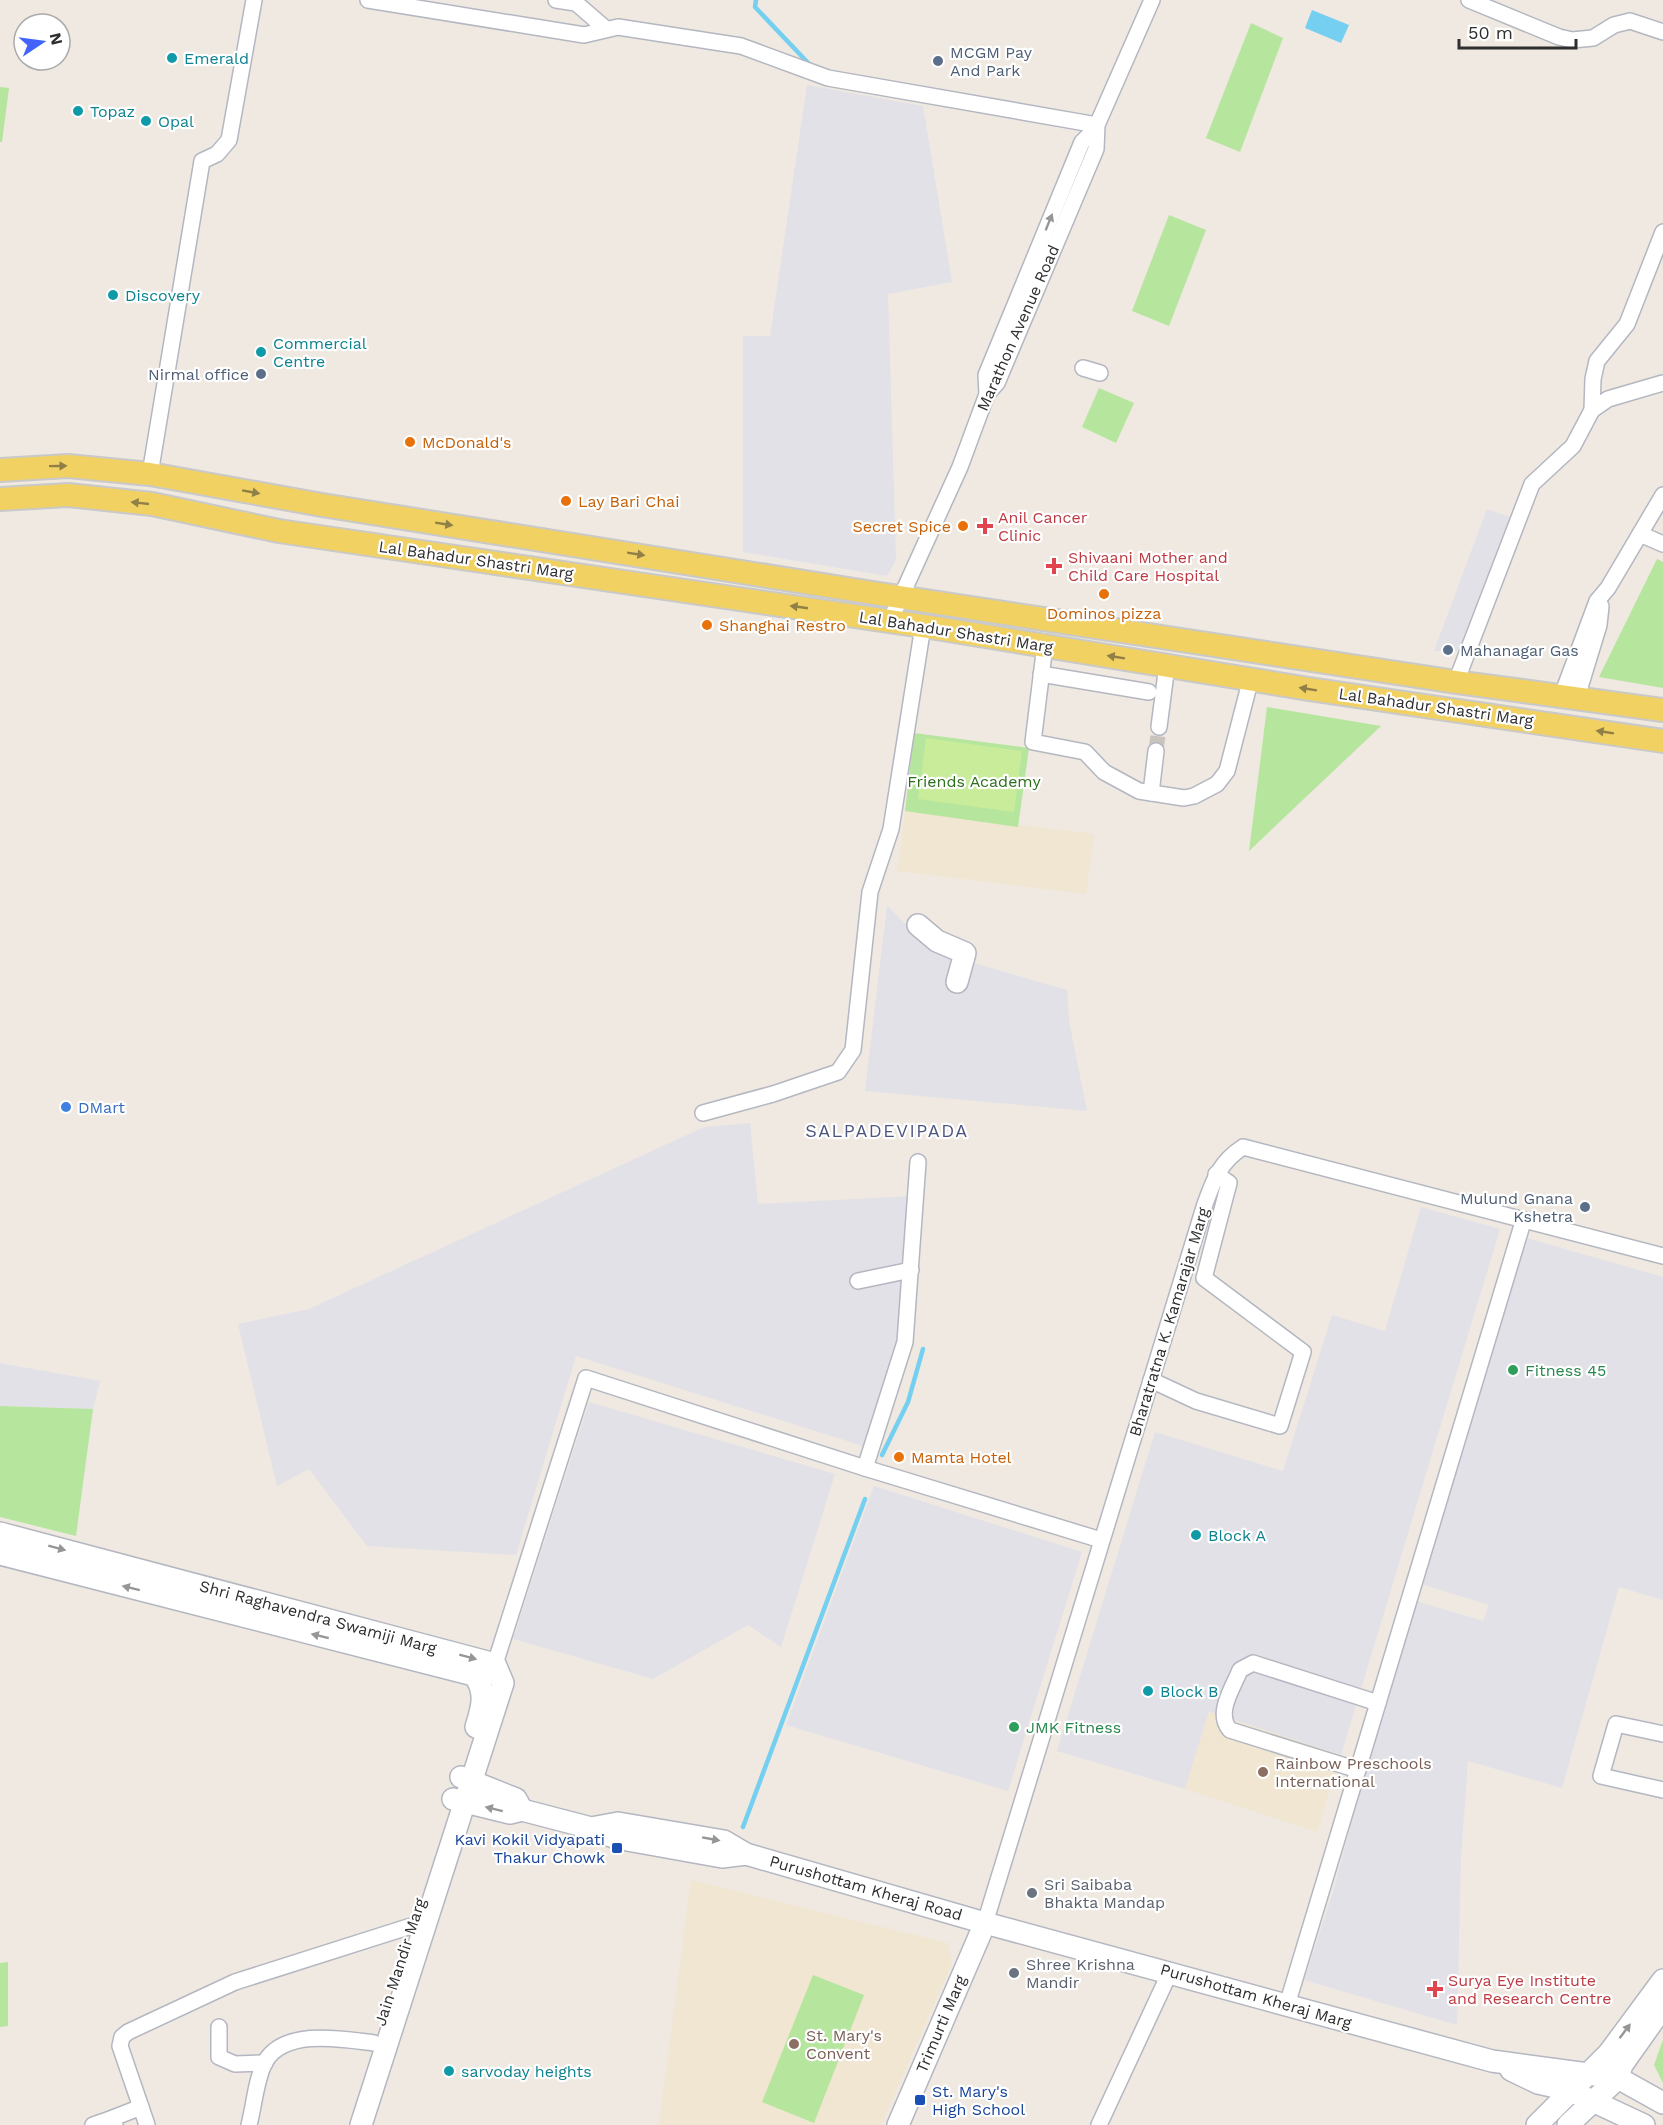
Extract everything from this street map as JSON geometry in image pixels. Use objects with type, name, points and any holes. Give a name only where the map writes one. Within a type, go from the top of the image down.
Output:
[{"type":"main road","name":"Lal Bahadur Shastri Marg","points":[[0,470],[68,466],[150,474],[902,598],[1456,682],[1663,710]]},
{"type":"main road","points":[[181,510],[187,481]]},
{"type":"main road","name":"Lal Bahadur Shastri Marg","points":[[0,499],[68,495],[152,504],[279,531],[923,626],[1663,741]]},
{"type":"street","points":[[150,474],[202,161],[217,154],[230,140],[254,0]]},
{"type":"street","points":[[368,0],[584,34],[618,27],[741,46],[828,78],[1096,128],[1152,0]]},
{"type":"street","points":[[556,0],[576,3],[606,29]]},
{"type":"street","points":[[1468,0],[1558,37],[1572,40],[1593,38],[1622,21],[1630,21],[1663,32]]},
{"type":"street","name":"Marathon Avenue Road","points":[[890,621],[960,467],[987,394],[986,375],[1082,142],[1096,128]]},
{"type":"street","points":[[1456,682],[1532,484],[1573,446],[1592,410],[1593,380],[1597,361],[1627,324],[1663,232]]},
{"type":"street","points":[[1083,368],[1100,373]]},
{"type":"street","points":[[1592,410],[1608,399],[1663,383]]},
{"type":"street","points":[[1644,535],[1663,495]]},
{"type":"street","points":[[1570,696],[1597,610],[1644,535],[1663,510]]},
{"type":"street","points":[[1644,535],[1663,544]]},
{"type":"street","points":[[703,1113],[773,1094],[838,1072],[853,1050],[870,892],[891,829],[923,626]]},
{"type":"street","points":[[1045,645],[1033,742],[1085,752],[1104,772],[1138,790],[1151,793],[1184,798],[1217,784],[1227,771],[1251,678]]},
{"type":"street","points":[[1159,727],[1167,664]]},
{"type":"street","points":[[1041,674],[1149,692]]},
{"type":"street","points":[[1151,793],[1156,751]]},
{"type":"street","points":[[918,925],[937,941],[965,953],[957,982]]},
{"type":"street","name":"Bharatratna K. Kamarajar Marg","points":[[985,1923],[1101,1540],[1216,1174],[1228,1156],[1243,1148],[1523,1222],[1663,1256]]},
{"type":"street","points":[[865,1468],[905,1342],[918,1162]]},
{"type":"street","points":[[1151,1380],[1196,1401],[1280,1426],[1303,1352],[1204,1278],[1229,1183],[1216,1174]]},
{"type":"street","points":[[1287,2005],[1523,1222]]},
{"type":"street","points":[[858,1281],[910,1270]]},
{"type":"street","points":[[484,1723],[482,1685],[495,1664],[586,1378],[865,1468],[1101,1540]]},
{"type":"street","name":"Shri Raghavendra Swamiji Marg","points":[[0,1533],[80,1565]]},
{"type":"street","name":"Shri Raghavendra Swamiji Marg","points":[[0,1554],[80,1565],[363,1638],[495,1664]]},
{"type":"street","name":"Shri Raghavendra Swamiji Marg","points":[[363,1638],[474,1675],[482,1685]]},
{"type":"street","points":[[1358,1770],[1230,1730],[1224,1723],[1223,1713],[1240,1670],[1253,1663],[1378,1703]]},
{"type":"street","points":[[459,1800],[484,1723],[503,1683],[495,1664]]},
{"type":"street","points":[[1663,1734],[1616,1724],[1601,1776],[1663,1790]]},
{"type":"street","points":[[466,1779],[516,1800],[522,1810]]},
{"type":"street","name":"Purushottam Kheraj Road","points":[[459,1800],[510,1813],[522,1810],[591,1828],[615,1839],[672,1840],[722,1857],[746,1854],[985,1923]]},
{"type":"street","name":"Jain Mandir Marg","points":[[348,2125],[369,2080],[419,1914],[459,1800]]},
{"type":"street","points":[[147,2125],[120,2046],[122,2037],[128,2032],[230,1984],[419,1914]]},
{"type":"street","name":"Purushottam Kheraj Marg","points":[[985,1923],[1492,2061]]},
{"type":"street","name":"Trimurti Marg","points":[[898,2125],[985,1923]]},
{"type":"street","points":[[1098,2125],[1170,1972]]},
{"type":"street","points":[[1536,2125],[1609,2053],[1663,1980]]},
{"type":"street","points":[[1568,2125],[1618,2078],[1622,2065],[1663,2007]]},
{"type":"street","name":"Jain Mandir Marg","points":[[361,2125],[374,2043],[386,2024]]},
{"type":"street","points":[[219,2027],[219,2057],[235,2064],[265,2063]]},
{"type":"street","points":[[249,2125],[265,2063],[273,2052],[305,2039],[322,2037],[374,2043]]},
{"type":"street","points":[[1492,2061],[1618,2078],[1663,2103]]},
{"type":"street","points":[[1492,2061],[1538,2083],[1569,2090],[1594,2100],[1644,2125]]},
{"type":"street","points":[[93,2125],[114,2121],[141,2107]]},
{"type":"street","points":[[1654,2125],[1663,2112]]},
{"type":"shaded area","points":[[807,85],[923,106],[952,282],[888,294],[896,560],[887,576],[743,552],[743,336],[770,336]]},
{"type":"shaded area","points":[[1487,509],[1510,517],[1458,651],[1434,651]]},
{"type":"shaded area","points":[[905,811],[1094,834],[1086,894],[897,871]]},
{"type":"shaded area","points":[[887,905],[932,951],[1067,990],[1069,1021],[1087,1111],[865,1091]]},
{"type":"shaded area","points":[[750,1123],[758,1204],[912,1196],[900,1330],[863,1446],[576,1356],[516,1555],[367,1546],[309,1469],[277,1486],[238,1324],[309,1309],[704,1127]]},
{"type":"shaded area","points":[[1421,1207],[1500,1229],[1341,1755],[1209,1712],[1185,1789],[1057,1751],[1155,1432],[1283,1471],[1332,1315],[1385,1331]]},
{"type":"shaded area","points":[[1526,1238],[1663,1277],[1663,1600],[1619,1587],[1562,1788],[1468,1761],[1461,1857],[1457,2025],[1304,1980],[1333,1892],[1376,1730],[1416,1601],[1483,1621],[1489,1605],[1421,1584]]},
{"type":"shaded area","points":[[0,1363],[100,1381],[93,1409],[0,1406]]},
{"type":"shaded area","points":[[589,1402],[835,1474],[781,1647],[748,1625],[653,1679],[513,1639]]},
{"type":"shaded area","points":[[874,1486],[1082,1552],[1008,1791],[786,1725]]},
{"type":"shaded area","name":"Rainbow Preschools International","points":[[1209,1712],[1341,1755],[1317,1832],[1185,1789]]},
{"type":"shaded area","name":"St. Mary's Convent","points":[[691,1880],[948,1943],[952,1963],[881,2125],[659,2125]]},
{"type":"green space","points":[[1251,23],[1283,38],[1240,152],[1206,138]]},
{"type":"green space","points":[[0,87],[9,88],[2,142],[0,142]]},
{"type":"green space","points":[[1169,215],[1206,230],[1169,326],[1132,311]]},
{"type":"green space","points":[[1099,388],[1134,403],[1116,443],[1082,427]]},
{"type":"green space","points":[[1657,559],[1663,562],[1663,688],[1599,677]]},
{"type":"green space","points":[[1267,707],[1381,726],[1249,851]]},
{"type":"green space","name":"Friends Academy","points":[[914,733],[1029,748],[1018,827],[905,811]]},
{"type":"green space","name":"Friends Academy","points":[[926,738],[1022,751],[1014,812],[918,799]]},
{"type":"green space","points":[[0,1406],[93,1409],[76,1536],[0,1517]]},
{"type":"green space","points":[[8,1962],[8,2026],[0,2027],[0,1963]]},
{"type":"green space","points":[[813,1975],[864,1995],[814,2123],[762,2102]]},
{"type":"green space","points":[[1663,2040],[1663,2083],[1654,2065]]},
{"type":"water","points":[[1312,10],[1349,25],[1341,43],[1305,28]]},
{"type":"waterway","points":[[756,0],[755,7],[812,67]]},
{"type":"waterway","points":[[882,1455],[908,1402],[923,1349]]},
{"type":"waterway","points":[[743,1827],[865,1499]]},
{"type":"tunnel","points":[[1156,751],[1159,727]]},
{"type":"place","name":"Emerald","points":[[172,58]]},
{"type":"place","name":"MCGM Pay And Park","points":[[938,61]]},
{"type":"place","name":"Topaz","points":[[78,111]]},
{"type":"place","name":"Opal","points":[[146,121]]},
{"type":"place","name":"Discovery","points":[[113,295]]},
{"type":"place","name":"Commercial Centre","points":[[261,352]]},
{"type":"place","name":"Nirmal office","points":[[261,374]]},
{"type":"place","name":"McDonald's","points":[[410,442]]},
{"type":"place","name":"Lay Bari Chai","points":[[566,501]]},
{"type":"place","name":"Secret Spice","points":[[963,526]]},
{"type":"place","name":"Anil Cancer Clinic","points":[[985,526]]},
{"type":"place","name":"Shivaani Mother and Child Care Hospital","points":[[1054,566]]},
{"type":"place","name":"Dominos pizza","points":[[1104,594]]},
{"type":"place","name":"Shanghai Restro","points":[[707,625]]},
{"type":"place","name":"Mahanagar Gas","points":[[1448,650]]},
{"type":"place","name":"DMart","points":[[66,1107]]},
{"type":"place","name":"Mulund Gnana Kshetra","points":[[1585,1207]]},
{"type":"place","name":"Fitness 45","points":[[1513,1370]]},
{"type":"place","name":"Mamta Hotel","points":[[899,1457]]},
{"type":"place","name":"Block A","points":[[1196,1535]]},
{"type":"place","name":"Block B","points":[[1148,1691]]},
{"type":"place","name":"JMK Fitness","points":[[1014,1727]]},
{"type":"place","name":"Rainbow Preschools International","points":[[1263,1772]]},
{"type":"place","name":"Kavi Kokil Vidyapati Thakur Chowk","points":[[617,1848]]},
{"type":"place","name":"Sri Saibaba Bhakta Mandap","points":[[1032,1893]]},
{"type":"place","name":"Shree Krishna Mandir","points":[[1014,1973]]},
{"type":"place","name":"Surya Eye Institute and Research Centre","points":[[1435,1989]]},
{"type":"place","name":"St. Mary's Convent","points":[[794,2044]]},
{"type":"place","name":"sarvoday heights","points":[[449,2071]]},
{"type":"place","name":"St. Mary's High School","points":[[920,2100]]},
{"type":"district","name":"SALPADEVIPADA","points":[[887,1130]]}]
